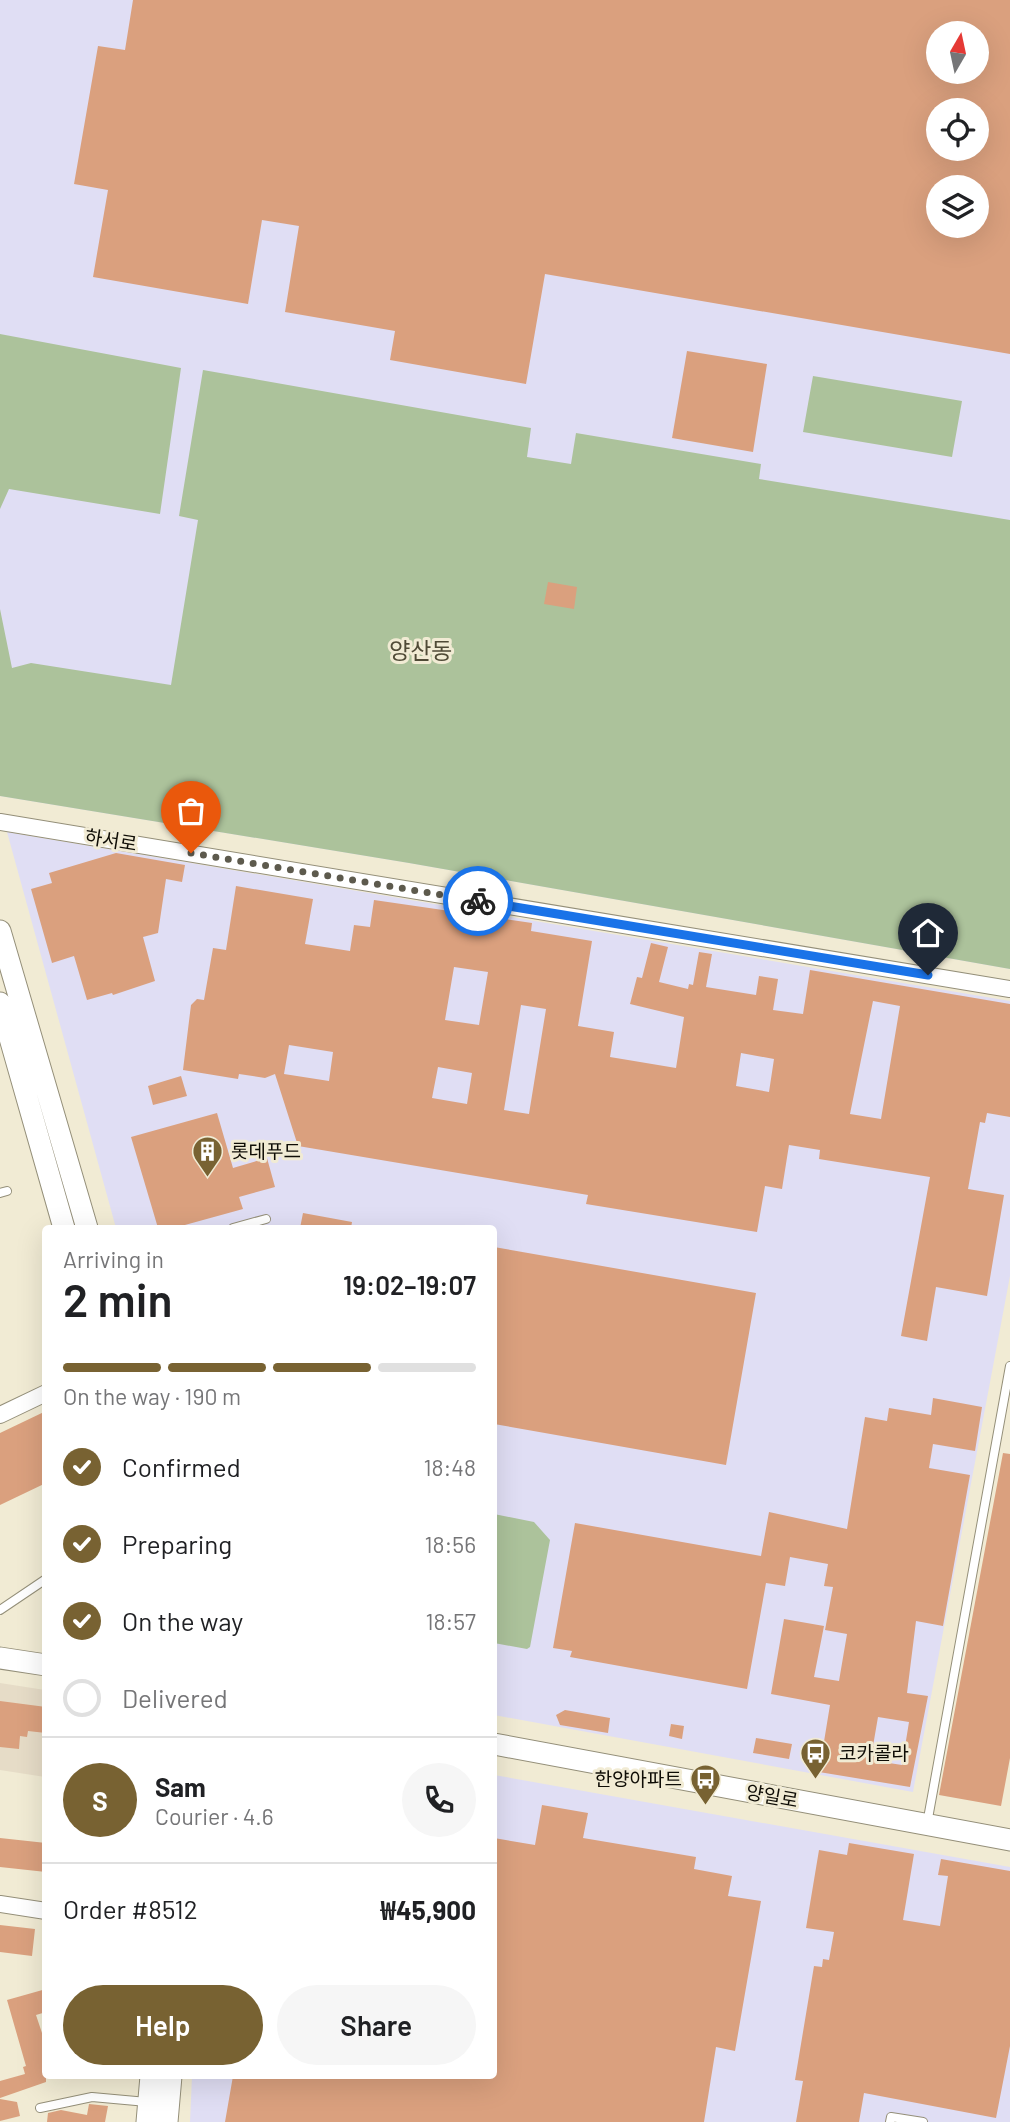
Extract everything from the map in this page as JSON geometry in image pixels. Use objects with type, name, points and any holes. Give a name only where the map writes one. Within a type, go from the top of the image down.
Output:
[{"type":"main road","points":[[0,931],[86,1225]]},
{"type":"main road","points":[[0,1003],[63,1225]]},
{"type":"main road","points":[[0,1658],[42,1664]]},
{"type":"main road","name":"양일로","points":[[497,1745],[1010,1840]]},
{"type":"main road","points":[[147,2112],[151,2079]]},
{"type":"main road","points":[[167,2122],[170,2079]]},
{"type":"street","name":"하서로","points":[[0,822],[1010,989]]},
{"type":"street","points":[[0,1415],[42,1395]]},
{"type":"street","points":[[0,1904],[42,1909]]},
{"type":"lane","points":[[244,1225],[266,1219]]},
{"type":"lane","points":[[927,1825],[1010,1366]]},
{"type":"lane","points":[[0,1610],[42,1582]]},
{"type":"lane","points":[[40,2108],[92,2096],[147,2112]]},
{"type":"lane","points":[[890,2122],[891,2116],[923,2122]]},
{"type":"shaded area","points":[[0,0],[1010,0],[1010,969],[409,863],[0,796]]},
{"type":"shaded area","points":[[7,832],[1010,1001],[1010,1276],[913,1792],[497,1716],[497,1225],[115,1225]]},
{"type":"shaded area","points":[[0,1683],[42,1690],[42,1777],[0,1770]]},
{"type":"shaded area","points":[[497,1776],[1010,1867],[1010,2122],[190,2122],[192,2079],[497,2079]]},
{"type":"green space","points":[[0,334],[181,368],[160,514],[9,489],[0,509]]},
{"type":"green space","points":[[203,370],[531,428],[527,457],[571,464],[576,433],[761,464],[759,479],[1010,520],[1010,969],[409,863],[0,796],[0,609],[12,668],[31,663],[171,685],[198,520],[179,516]]},
{"type":"green space","points":[[813,376],[962,401],[952,457],[803,432]]},
{"type":"green space","points":[[497,1515],[534,1522],[550,1540],[530,1647],[527,1649],[497,1644]]},
{"type":"building","points":[[133,0],[1010,0],[1010,354],[545,274],[526,384],[390,360],[395,331],[285,312],[299,226],[262,220],[248,304],[93,277],[108,190],[74,184],[98,46],[125,50]]},
{"type":"building","points":[[687,351],[767,364],[753,452],[672,438]]},
{"type":"building","points":[[548,582],[577,587],[574,609],[544,604]]},
{"type":"building","points":[[116,853],[185,865],[182,882],[166,879],[158,933],[143,937],[155,981],[113,995],[112,993],[87,1000],[74,956],[52,963],[31,889],[52,883],[49,873]]},
{"type":"building","points":[[236,886],[313,899],[305,944],[350,951],[354,925],[370,927],[374,900],[532,923],[531,931],[592,941],[578,1026],[614,1032],[610,1057],[676,1068],[684,1017],[630,1004],[637,977],[642,978],[651,943],[668,947],[659,982],[688,989],[689,984],[693,985],[699,952],[712,954],[706,987],[756,995],[759,976],[778,979],[773,1010],[803,1014],[810,970],[1010,1004],[1010,1117],[987,1113],[985,1123],[980,1122],[968,1189],[1004,1195],[987,1296],[936,1287],[927,1341],[901,1336],[930,1177],[819,1159],[820,1150],[789,1145],[782,1189],[765,1186],[757,1232],[586,1204],[588,1195],[298,1146],[275,1074],[265,1078],[239,1074],[238,1079],[183,1070],[191,1005],[197,999],[204,1000],[213,948],[226,950]],"holes":[[[454,967],[488,972],[479,1025],[445,1020]],[[873,1001],[900,1006],[881,1119],[850,1114]],[[521,1005],[546,1009],[529,1114],[504,1110]],[[289,1045],[333,1052],[329,1081],[284,1074]],[[741,1053],[774,1059],[769,1092],[736,1086]],[[438,1067],[472,1073],[467,1104],[432,1098]]]},
{"type":"building","points":[[181,1076],[187,1096],[153,1105],[148,1086]]},
{"type":"building","name":"롯데푸드","points":[[217,1113],[233,1168],[267,1158],[275,1187],[239,1197],[243,1209],[185,1225],[157,1225],[131,1137]]},
{"type":"building","points":[[303,1213],[352,1222],[352,1225],[301,1225]]},
{"type":"building","points":[[497,1248],[756,1293],[726,1465],[497,1425]]},
{"type":"building","points":[[933,1398],[982,1407],[975,1451],[933,1444],[929,1468],[970,1475],[943,1626],[916,1621],[907,1693],[928,1696],[910,1787],[819,1772],[830,1705],[771,1694],[784,1619],[824,1626],[814,1677],[839,1681],[847,1634],[825,1630],[833,1587],[824,1586],[828,1564],[790,1557],[785,1586],[766,1583],[747,1689],[570,1657],[572,1651],[553,1648],[575,1523],[761,1556],[769,1512],[847,1529],[865,1417],[887,1421],[889,1408],[931,1415]],"holes":[[[878,1717],[909,1722],[902,1765],[876,1761],[879,1747],[873,1746]]]},
{"type":"building","points":[[42,1413],[42,1485],[0,1505],[0,1433]]},
{"type":"building","points":[[1003,1453],[1010,1454],[1010,1758],[1001,1806],[939,1795]]},
{"type":"building","points":[[0,1701],[42,1706],[42,1733],[28,1731],[27,1737],[20,1736],[19,1749],[0,1747]]},
{"type":"building","points":[[565,1710],[610,1718],[608,1733],[560,1725],[556,1715]]},
{"type":"building","points":[[671,1724],[684,1726],[682,1739],[669,1736]]},
{"type":"building","points":[[756,1738],[792,1744],[789,1759],[753,1753]]},
{"type":"building","points":[[542,1805],[588,1813],[583,1838],[696,1857],[694,1869],[732,1876],[728,1896],[761,1901],[735,2051],[716,2047],[704,2122],[225,2122],[232,2079],[497,2079],[497,1839],[535,1845]]},
{"type":"building","points":[[0,1838],[42,1843],[42,1872],[0,1867]]},
{"type":"building","points":[[849,1843],[914,1854],[903,1920],[940,1926],[948,1876],[938,1875],[941,1859],[1010,1871],[1010,2046],[996,2118],[864,2093],[859,2122],[796,2122],[803,2081],[795,2080],[814,1966],[822,1967],[823,1959],[829,1960],[834,1932],[806,1928],[819,1850],[847,1855]]},
{"type":"building","points":[[0,1925],[35,1929],[32,1956],[0,1952]]},
{"type":"building","points":[[42,1990],[42,2013],[36,2015],[42,2033],[42,2079],[46,2079],[46,2082],[0,2098],[0,2081],[25,2074],[23,2067],[26,2066],[7,2000]]},
{"type":"building","points":[[0,2099],[17,2102],[20,2116],[0,2121]]},
{"type":"building","points":[[89,2104],[108,2106],[105,2122],[47,2122],[48,2113],[61,2110],[87,2115]]},
{"type":"way so far","points":[[191,853],[478,901]]},
{"type":"place","name":"롯데푸드","points":[[208,1178]]},
{"type":"place","name":"코카콜라","points":[[816,1780]]},
{"type":"place","name":"한양아파트","points":[[705,1806]]},
{"type":"district","name":"양산동","points":[[421,651]]},
{"type":"route","points":[[478,901],[928,975]]}]
